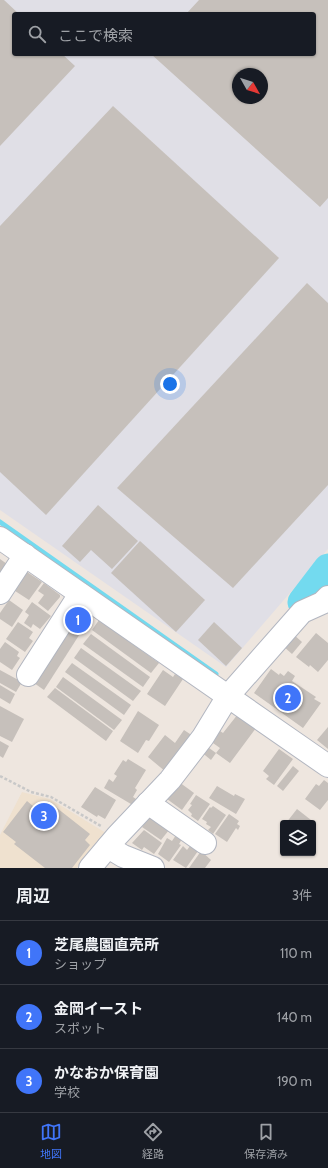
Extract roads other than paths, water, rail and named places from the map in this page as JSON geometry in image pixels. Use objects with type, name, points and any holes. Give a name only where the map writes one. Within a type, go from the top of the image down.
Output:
[{"type":"street","points":[[0,538],[328,766]]},
{"type":"street","points":[[0,593],[25,555]]},
{"type":"street","points":[[28,675],[80,594]]},
{"type":"street","points":[[90,868],[112,841],[170,780],[203,738],[228,696],[302,612],[322,604],[328,597]]},
{"type":"street","points":[[148,803],[205,843]]},
{"type":"street","points":[[112,841],[123,856],[153,868]]},
{"type":"waterway","points":[[0,522],[216,674]]},
{"type":"waterway","points":[[302,602],[328,568]]},
{"type":"place","name":"芝尾農園直売所","points":[[78,620]]},
{"type":"place","name":"金岡イースト","points":[[288,698]]},
{"type":"place","name":"かなおか保育園","points":[[44,816]]}]
